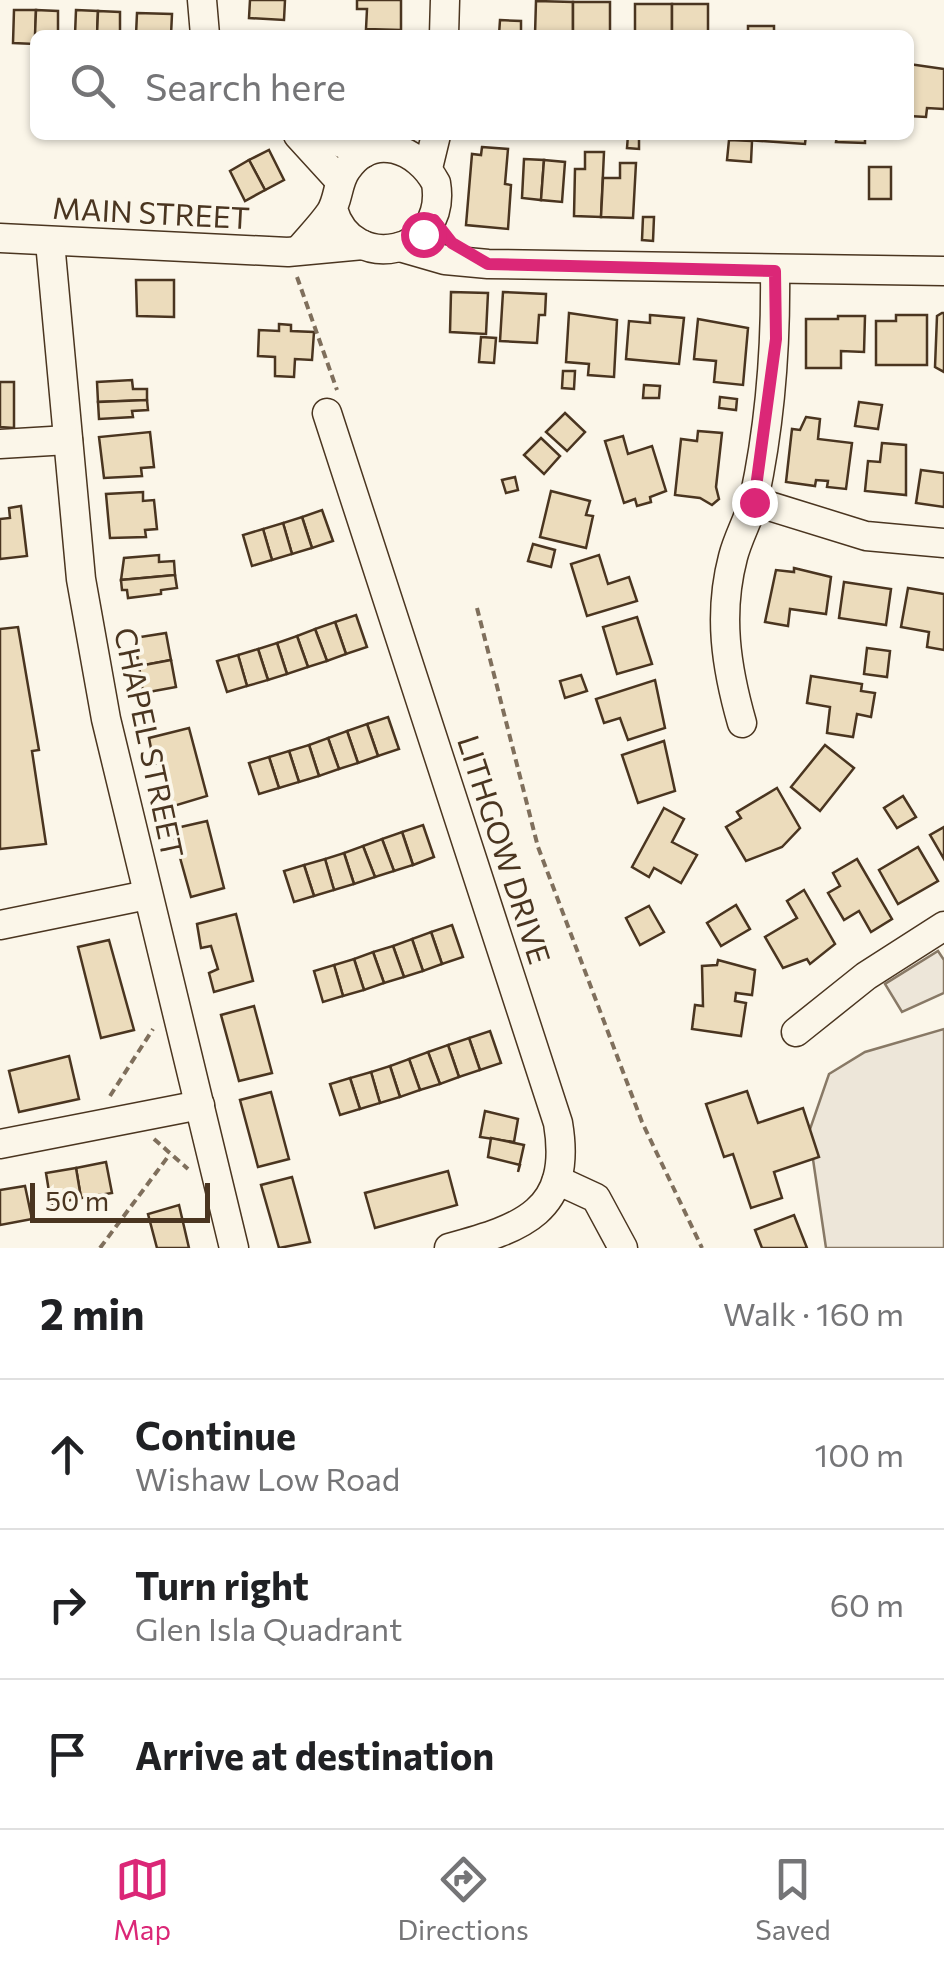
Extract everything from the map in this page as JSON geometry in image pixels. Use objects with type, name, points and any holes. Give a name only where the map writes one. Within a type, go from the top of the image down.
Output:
[{"type":"street","points":[[202,0],[205,30]]},
{"type":"street","points":[[444,30],[445,0]]},
{"type":"street","points":[[303,140],[340,181]]},
{"type":"street","points":[[334,140],[364,153]]},
{"type":"street","points":[[428,168],[435,140]]},
{"type":"street","points":[[294,251],[333,209],[340,181],[364,153],[408,142],[428,168],[438,193],[434,220],[416,240],[400,247]]},
{"type":"street","points":[[333,209],[338,226],[363,245]]},
{"type":"street","points":[[434,220],[452,243],[488,264]]},
{"type":"street","name":"MAIN STREET","points":[[0,238],[294,251],[363,245],[400,247],[446,260],[488,264],[944,271]]},
{"type":"street","name":"CHAPEL STREET","points":[[50,242],[87,614],[106,719],[234,1248]]},
{"type":"street","points":[[742,723],[728,675],[723,616],[733,556],[754,502],[776,339],[775,271]]},
{"type":"street","name":"LITHGOW DRIVE","points":[[327,413],[558,1123],[562,1149],[557,1180]]},
{"type":"street","points":[[0,444],[68,440]]},
{"type":"street","points":[[754,502],[866,536],[944,544]]},
{"type":"street","points":[[0,925],[147,894]]},
{"type":"street","points":[[796,1032],[866,976],[944,926]]},
{"type":"street","points":[[0,1144],[200,1105]]},
{"type":"street","points":[[449,1248],[510,1232],[538,1214],[557,1180],[596,1198],[623,1248]]},
{"type":"path","points":[[294,251],[338,388],[327,413]]},
{"type":"path","points":[[477,608],[538,847],[642,1122],[702,1248]]},
{"type":"path","points":[[92,1126],[172,999]]},
{"type":"path","points":[[132,1118],[220,1198]]},
{"type":"path","points":[[100,1248],[170,1154]]},
{"type":"shaded area","points":[[938,951],[944,960],[944,993],[902,1012],[885,984]]},
{"type":"shaded area","points":[[944,1029],[944,1248],[826,1248],[809,1132],[829,1074],[865,1052]]},
{"type":"building","points":[[250,0],[285,0],[284,20],[249,18]]},
{"type":"building","points":[[357,0],[401,0],[401,30],[366,29],[367,9],[357,9]]},
{"type":"building","points":[[536,1],[573,2],[573,30],[535,30]]},
{"type":"building","points":[[573,2],[610,2],[610,30],[573,30]]},
{"type":"building","points":[[635,4],[672,4],[672,30],[635,30]]},
{"type":"building","points":[[672,4],[708,4],[708,30],[672,30]]},
{"type":"building","points":[[14,10],[36,10],[30,44],[13,43]]},
{"type":"building","points":[[36,10],[58,11],[58,30],[35,30]]},
{"type":"building","points":[[76,10],[98,11],[97,30],[75,30]]},
{"type":"building","points":[[98,11],[120,12],[120,30],[97,30]]},
{"type":"building","points":[[137,13],[172,14],[171,30],[136,30]]},
{"type":"building","points":[[500,20],[521,21],[521,30],[499,30]]},
{"type":"building","points":[[748,26],[774,26],[774,30],[748,30]]},
{"type":"building","points":[[914,65],[944,69],[944,109],[927,108],[926,117],[914,116]]},
{"type":"building","points":[[628,140],[639,140],[639,149],[627,148]]},
{"type":"building","points":[[729,140],[752,141],[751,162],[727,160]]},
{"type":"building","points":[[747,140],[805,140],[805,144]]},
{"type":"building","points":[[836,140],[865,140],[865,143]]},
{"type":"building","points":[[482,147],[508,149],[508,229],[466,225],[472,154],[481,155]]},
{"type":"building","points":[[269,150],[284,180],[265,190],[249,160]]},
{"type":"building","points":[[585,152],[604,152],[601,217],[574,216],[575,169],[585,169]]},
{"type":"building","points":[[524,159],[544,160],[541,200],[522,198]]},
{"type":"building","points":[[249,160],[265,190],[245,201],[230,171]]},
{"type":"building","points":[[544,160],[565,162],[562,202],[541,200]]},
{"type":"building","points":[[620,163],[636,163],[633,218],[601,217],[603,178],[620,178]]},
{"type":"building","points":[[869,167],[891,167],[891,199],[869,199]]},
{"type":"building","points":[[643,217],[654,217],[653,241],[642,240]]},
{"type":"building","points":[[136,280],[174,280],[174,317],[137,316]]},
{"type":"building","points":[[451,292],[488,293],[486,334],[450,332]]},
{"type":"building","points":[[503,292],[546,294],[545,315],[539,315],[537,343],[500,341]]},
{"type":"building","points":[[569,313],[617,320],[614,377],[588,375],[589,364],[566,362]]},
{"type":"building","points":[[942,313],[944,372],[935,367],[937,316]]},
{"type":"building","points":[[650,315],[684,318],[679,364],[626,359],[629,321],[650,323]]},
{"type":"building","points":[[896,315],[927,315],[927,365],[876,365],[876,321],[896,321]]},
{"type":"building","points":[[865,316],[864,352],[841,351],[841,368],[806,368],[806,319]]},
{"type":"building","points":[[698,319],[748,328],[743,385],[714,382],[716,361],[694,359]]},
{"type":"building","points":[[279,324],[291,325],[291,331],[314,332],[312,360],[295,359],[294,377],[275,376],[275,357],[258,356],[259,330],[279,331]]},
{"type":"building","points":[[481,337],[496,338],[494,363],[479,362]]},
{"type":"building","points":[[563,371],[575,371],[574,389],[562,388]]},
{"type":"building","points":[[132,380],[133,389],[147,389],[147,400],[98,402],[97,382]]},
{"type":"building","points":[[0,382],[14,382],[14,428],[0,427]]},
{"type":"building","points":[[644,385],[660,386],[659,398],[643,398]]},
{"type":"building","points":[[720,397],[737,399],[736,410],[719,408]]},
{"type":"building","points":[[147,400],[148,410],[132,411],[133,417],[99,419],[98,402]]},
{"type":"building","points":[[859,402],[882,405],[878,429],[855,426]]},
{"type":"building","points":[[565,413],[585,432],[567,451],[546,432]]},
{"type":"building","points":[[806,417],[820,419],[818,439],[852,443],[846,489],[827,487],[828,481],[816,480],[815,486],[786,482],[792,429],[800,430]]},
{"type":"building","points":[[698,431],[722,433],[716,487],[719,499],[712,505],[700,498],[675,495],[681,439],[697,441]]},
{"type":"building","points":[[150,432],[154,467],[141,468],[142,476],[104,478],[99,437]]},
{"type":"building","points":[[623,436],[628,454],[652,446],[666,491],[650,497],[651,502],[637,506],[635,499],[624,503],[605,441]]},
{"type":"building","points":[[541,438],[560,456],[544,474],[524,455]]},
{"type":"building","points":[[882,443],[906,445],[906,495],[865,491],[868,461],[880,462]]},
{"type":"building","points":[[921,470],[944,473],[944,507],[916,503]]},
{"type":"building","points":[[515,477],[518,490],[506,493],[502,480]]},
{"type":"building","points":[[551,491],[590,501],[586,515],[593,516],[586,548],[540,537]]},
{"type":"building","points":[[143,492],[143,501],[154,500],[157,529],[145,530],[146,537],[110,538],[106,494]]},
{"type":"building","points":[[21,506],[27,556],[0,559],[0,519],[10,518],[9,508]]},
{"type":"building","points":[[322,510],[333,541],[312,548],[302,517]]},
{"type":"building","points":[[302,517],[312,548],[292,554],[283,523]]},
{"type":"building","points":[[283,523],[292,554],[272,560],[263,529]]},
{"type":"building","points":[[263,529],[272,560],[252,566],[243,535]]},
{"type":"building","points":[[533,544],[555,550],[551,567],[528,561]]},
{"type":"building","points":[[159,555],[159,562],[174,561],[175,575],[121,580],[124,558]]},
{"type":"building","points":[[599,555],[608,584],[629,577],[637,601],[587,616],[571,564]]},
{"type":"building","points":[[794,568],[831,577],[826,614],[790,609],[788,626],[765,622],[776,570],[794,572]]},
{"type":"building","points":[[175,575],[177,588],[161,590],[161,594],[128,598],[127,590],[122,590],[121,580]]},
{"type":"building","points":[[844,582],[891,589],[886,625],[839,618]]},
{"type":"building","points":[[908,588],[944,594],[944,650],[927,647],[929,632],[901,627]]},
{"type":"building","points":[[356,615],[367,647],[346,654],[335,622]]},
{"type":"building","points":[[637,617],[652,664],[617,674],[603,627]]},
{"type":"building","points":[[335,622],[346,654],[327,661],[315,629]]},
{"type":"building","points":[[18,627],[39,750],[32,751],[46,844],[0,849],[0,629]]},
{"type":"building","points":[[315,629],[327,661],[308,667],[297,636]]},
{"type":"building","points":[[166,633],[171,660],[139,666],[134,638]]},
{"type":"building","points":[[297,636],[308,667],[287,674],[277,643]]},
{"type":"building","points":[[277,643],[287,674],[268,680],[258,649]]},
{"type":"building","points":[[867,648],[890,651],[887,677],[864,674]]},
{"type":"building","points":[[258,649],[268,680],[247,686],[238,655]]},
{"type":"building","points":[[238,655],[247,686],[227,692],[217,661]]},
{"type":"building","points":[[171,660],[176,687],[143,693],[139,666]]},
{"type":"building","points":[[581,675],[587,691],[565,698],[560,681]]},
{"type":"building","points":[[811,676],[862,684],[861,691],[875,693],[871,717],[857,714],[853,737],[827,733],[830,707],[807,703]]},
{"type":"building","points":[[655,680],[665,728],[628,740],[620,718],[604,723],[596,699]]},
{"type":"building","points":[[388,717],[399,749],[378,756],[367,724]]},
{"type":"building","points":[[367,724],[378,756],[358,763],[347,731]]},
{"type":"building","points":[[189,728],[207,796],[167,808],[162,787],[170,784],[164,761],[154,764],[149,738]]},
{"type":"building","points":[[347,731],[358,763],[339,769],[328,738]]},
{"type":"building","points":[[328,738],[339,769],[319,776],[309,745]]},
{"type":"building","points":[[664,741],[675,791],[638,803],[622,755]]},
{"type":"building","points":[[309,745],[319,776],[299,782],[289,751]]},
{"type":"building","points":[[825,745],[854,768],[820,811],[791,787]]},
{"type":"building","points":[[289,751],[299,782],[279,788],[269,757]]},
{"type":"building","points":[[269,757],[279,788],[259,794],[249,763]]},
{"type":"building","points":[[777,788],[800,828],[782,847],[746,861],[726,827],[741,818],[737,812]]},
{"type":"building","points":[[903,796],[916,817],[897,828],[884,808]]},
{"type":"building","points":[[664,808],[684,819],[672,842],[697,855],[681,883],[654,868],[649,877],[632,867]]},
{"type":"building","points":[[207,821],[224,888],[191,897],[172,829]]},
{"type":"building","points":[[423,825],[434,857],[413,865],[402,832]]},
{"type":"building","points":[[944,827],[944,859],[930,835]]},
{"type":"building","points":[[402,832],[413,865],[394,871],[382,839]]},
{"type":"building","points":[[382,839],[394,871],[375,877],[363,846]]},
{"type":"building","points":[[363,846],[375,877],[354,884],[344,853]]},
{"type":"building","points":[[918,847],[938,881],[898,904],[879,870]]},
{"type":"building","points":[[344,853],[354,884],[334,890],[325,859]]},
{"type":"building","points":[[325,859],[334,890],[314,896],[304,865]]},
{"type":"building","points":[[857,859],[892,919],[871,932],[859,911],[844,920],[828,893],[840,886],[833,873]]},
{"type":"building","points":[[304,865],[314,896],[294,902],[284,871]]},
{"type":"building","points":[[804,890],[835,944],[810,964],[807,959],[783,968],[765,937],[797,918],[787,901]]},
{"type":"building","points":[[736,905],[750,929],[721,946],[707,923]]},
{"type":"building","points":[[649,906],[664,932],[640,945],[626,918]]},
{"type":"building","points":[[236,914],[253,981],[214,992],[209,973],[218,969],[211,946],[201,948],[197,924]]},
{"type":"building","points":[[452,925],[463,957],[442,964],[431,932]]},
{"type":"building","points":[[431,932],[442,964],[423,971],[412,939]]},
{"type":"building","points":[[412,939],[423,971],[404,977],[393,946]]},
{"type":"building","points":[[109,940],[134,1030],[101,1038],[78,947]]},
{"type":"building","points":[[393,946],[404,977],[384,983],[373,952]]},
{"type":"building","points":[[373,952],[384,983],[364,990],[354,959]]},
{"type":"building","points":[[354,959],[364,990],[343,996],[334,965]]},
{"type":"building","points":[[718,960],[755,970],[752,995],[736,993],[735,1001],[746,1003],[741,1036],[692,1029],[695,1005],[703,1006],[702,966],[717,965]]},
{"type":"building","points":[[334,965],[343,996],[323,1002],[314,971]]},
{"type":"building","points":[[254,1006],[272,1073],[239,1081],[221,1015]]},
{"type":"building","points":[[490,1031],[501,1063],[480,1070],[469,1038]]},
{"type":"building","points":[[469,1038],[480,1070],[459,1077],[448,1045]]},
{"type":"building","points":[[448,1045],[459,1077],[440,1084],[428,1052]]},
{"type":"building","points":[[428,1052],[440,1084],[420,1090],[409,1059]]},
{"type":"building","points":[[69,1056],[79,1099],[19,1112],[9,1071]]},
{"type":"building","points":[[409,1059],[420,1090],[400,1097],[390,1066]]},
{"type":"building","points":[[390,1066],[400,1097],[380,1103],[371,1072]]},
{"type":"building","points":[[371,1072],[380,1103],[360,1109],[350,1078]]},
{"type":"building","points":[[350,1078],[360,1109],[340,1115],[330,1084]]},
{"type":"building","points":[[747,1091],[758,1123],[803,1108],[819,1157],[774,1172],[782,1198],[751,1208],[733,1154],[724,1157],[706,1104]]},
{"type":"building","points":[[271,1092],[289,1159],[258,1167],[240,1100]]},
{"type":"building","points":[[485,1111],[518,1119],[514,1142],[480,1137]]},
{"type":"building","points":[[491,1138],[524,1145],[520,1165],[488,1157]]},
{"type":"building","points":[[106,1162],[112,1193],[81,1198],[76,1168]]},
{"type":"building","points":[[76,1168],[81,1198],[51,1204],[46,1173]]},
{"type":"building","points":[[448,1171],[457,1205],[375,1228],[365,1193]]},
{"type":"building","points":[[292,1177],[310,1242],[279,1248],[261,1185]]},
{"type":"building","points":[[25,1186],[32,1219],[0,1225],[0,1190]]},
{"type":"building","points":[[179,1205],[189,1248],[157,1248],[148,1214]]},
{"type":"building","points":[[794,1215],[807,1248],[762,1248],[755,1230]]},
{"type":"route","points":[[423,234],[434,220],[452,243],[488,264],[775,271],[776,339],[754,502]]}]
